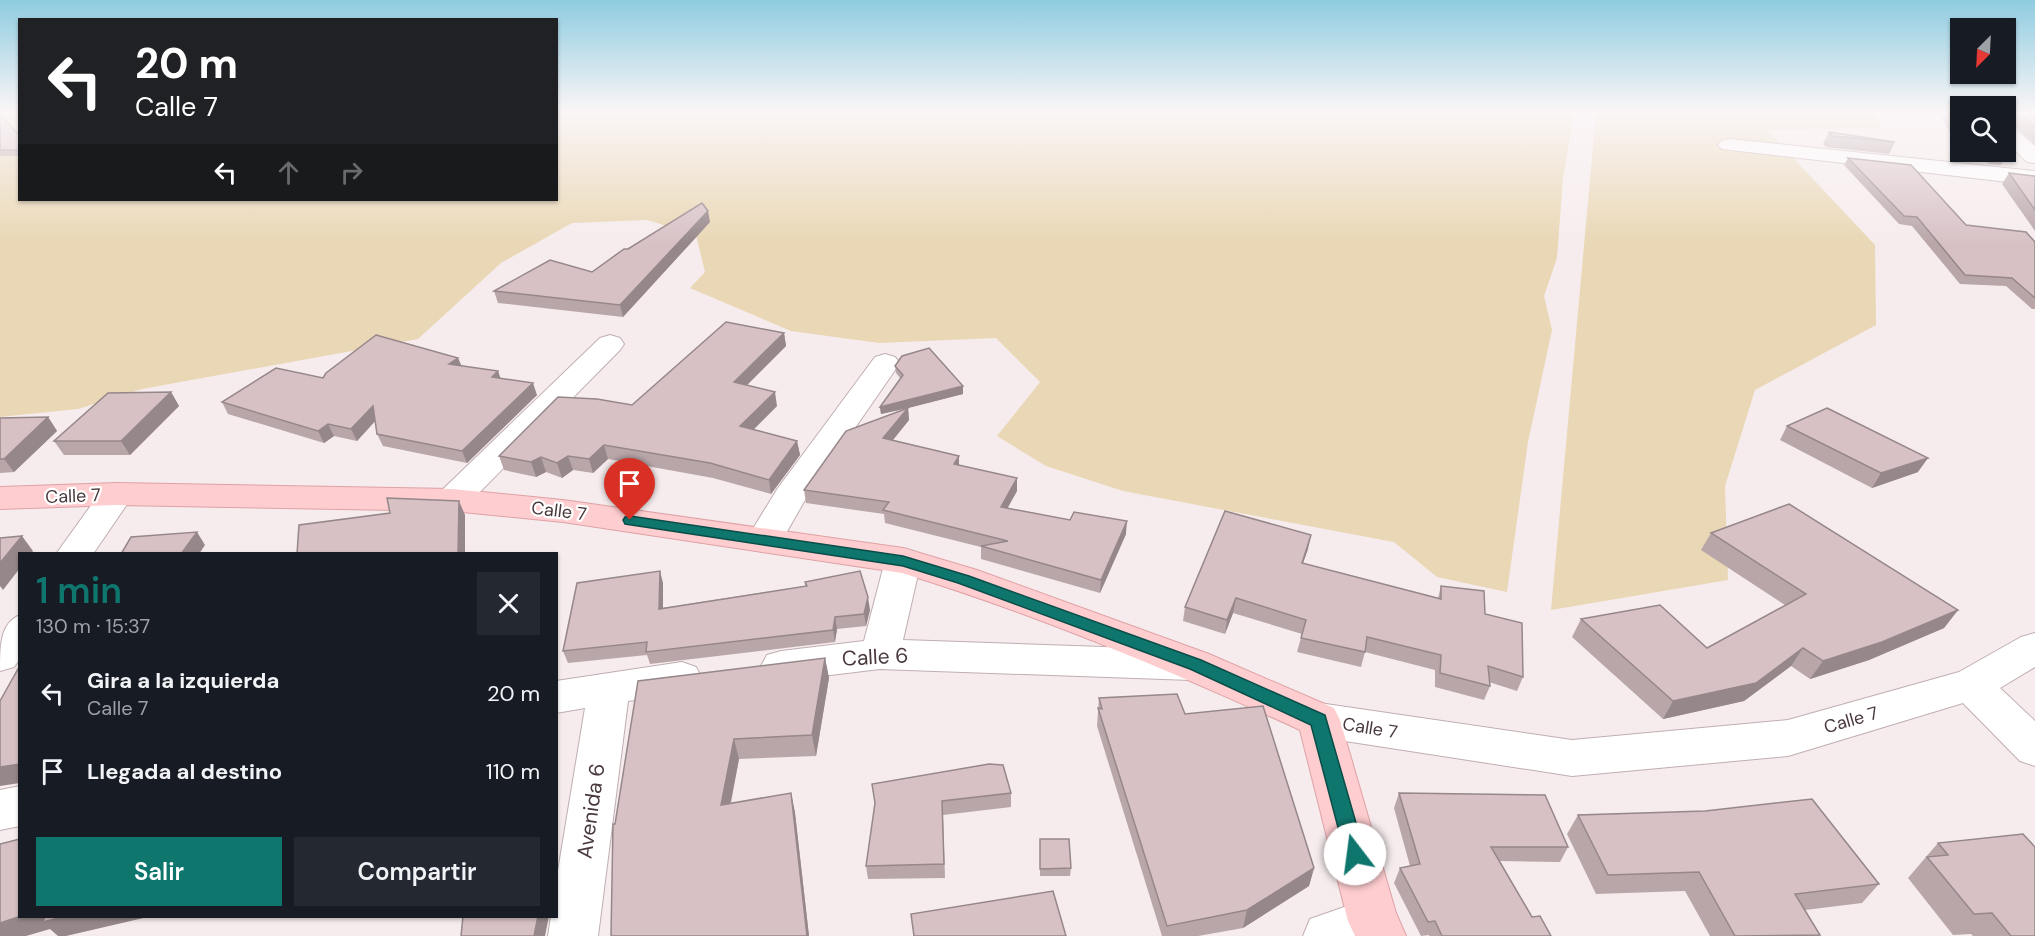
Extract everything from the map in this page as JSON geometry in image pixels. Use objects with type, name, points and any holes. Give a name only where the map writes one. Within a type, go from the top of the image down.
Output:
[{"type":"main road","name":"Calle 7","points":[[0,498],[117,494],[452,500],[563,511],[903,561],[964,579],[1196,665],[1319,720]]},
{"type":"main road","points":[[1319,720],[1377,928]]},
{"type":"street","points":[[1837,157],[2035,178]]},
{"type":"street","points":[[452,500],[610,344]]},
{"type":"street","points":[[764,540],[790,496],[885,363]]},
{"type":"street","points":[[75,552],[117,494]]},
{"type":"street","points":[[880,654],[903,561]]},
{"type":"street","points":[[0,656],[18,632]]},
{"type":"street","name":"Calle 7","points":[[1319,720],[1572,758],[1788,738],[1971,685],[2035,648]]},
{"type":"street","name":"Calle 6","points":[[558,697],[609,687],[880,654],[1196,665]]},
{"type":"street","points":[[1971,685],[2035,748]]},
{"type":"street","name":"Avenida 6","points":[[573,936],[609,687]]},
{"type":"street","points":[[0,810],[18,806]]},
{"type":"street","points":[[1328,936],[1377,928]]},
{"type":"shaded area","points":[[0,157],[18,157],[18,201],[558,201],[558,157],[1567,157],[1557,258],[1544,296],[1552,330],[1528,442],[1507,592],[1437,577],[1394,542],[1123,491],[1046,466],[997,436],[1040,382],[996,338],[879,343],[791,331],[690,288],[705,272],[696,235],[647,220],[572,223],[501,263],[418,339],[142,389],[78,409],[0,417]]},
{"type":"shaded area","points":[[1592,157],[1792,157],[1875,245],[1876,325],[1755,390],[1725,486],[1728,580],[1551,610]]},
{"type":"building","points":[[1848,158],[1911,165],[1966,225],[2026,232],[2035,242],[2035,298],[2012,278],[1965,275],[1917,217],[1904,216]]},
{"type":"building","points":[[2009,173],[2035,176],[2035,210]]},
{"type":"building","points":[[702,203],[708,211],[620,305],[494,291],[550,260],[592,272],[624,249],[628,249]]},
{"type":"building","points":[[726,322],[784,333],[734,382],[775,392],[740,426],[797,441],[769,480],[710,463],[604,445],[589,459],[568,456],[557,463],[541,457],[531,462],[499,456],[558,397],[597,399],[632,405]]},
{"type":"building","points":[[376,335],[458,358],[449,364],[498,371],[492,377],[533,383],[462,451],[377,434],[373,406],[351,429],[328,424],[318,431],[222,402],[276,368],[323,378],[326,373]]},
{"type":"building","points":[[929,348],[963,386],[880,407],[903,375],[895,366],[902,356]]},
{"type":"building","points":[[171,392],[121,441],[54,441],[108,393]]},
{"type":"building","points":[[908,408],[883,438],[959,456],[954,464],[1017,478],[1001,507],[1070,520],[1074,512],[1127,521],[1101,580],[981,546],[1008,541],[883,510],[889,502],[804,490],[846,431]]},
{"type":"building","points":[[1827,408],[1928,458],[1881,473],[1787,426]]},
{"type":"building","points":[[48,417],[4,459],[0,459],[0,418]]},
{"type":"building","points":[[387,498],[459,501],[458,552],[297,552],[299,525],[390,513]]},
{"type":"building","points":[[1789,504],[1958,610],[1882,642],[1823,661],[1803,648],[1756,683],[1673,701],[1581,619],[1660,605],[1707,648],[1806,594],[1711,533]]},
{"type":"building","points":[[1225,511],[1311,535],[1302,563],[1441,599],[1441,586],[1484,591],[1485,614],[1522,623],[1523,677],[1488,666],[1490,686],[1440,673],[1441,655],[1367,637],[1365,652],[1301,638],[1306,620],[1236,598],[1227,620],[1185,607]]},
{"type":"building","points":[[197,532],[182,552],[122,552],[131,537]]},
{"type":"building","points":[[22,536],[0,563],[0,538]]},
{"type":"building","points":[[660,571],[659,609],[807,586],[805,582],[860,571],[868,597],[864,614],[835,617],[833,630],[646,652],[647,642],[563,651],[577,583]]},
{"type":"building","points":[[825,658],[812,735],[734,739],[721,805],[791,793],[807,936],[611,936],[613,824],[615,824],[638,681]]},
{"type":"building","points":[[18,669],[18,764],[0,767],[0,701]]},
{"type":"building","points":[[1177,694],[1185,714],[1263,706],[1314,868],[1247,910],[1167,926],[1098,708],[1102,709],[1099,698]]},
{"type":"building","points":[[989,764],[1003,765],[1011,793],[942,801],[944,864],[866,866],[875,803],[872,784]]},
{"type":"building","points":[[1399,793],[1545,795],[1568,847],[1491,847],[1532,917],[1540,916],[1551,936],[1442,936],[1435,921],[1428,922],[1400,868],[1420,864]]},
{"type":"building","points":[[1812,799],[1879,884],[1795,894],[1820,935],[1735,936],[1699,872],[1608,875],[1578,815],[1705,811]]},
{"type":"building","points":[[2023,834],[2035,847],[2035,936],[2011,936],[1992,913],[1974,914],[1927,857],[1948,855],[1938,843]]},
{"type":"building","points":[[1040,839],[1069,839],[1071,868],[1040,869]]},
{"type":"building","points":[[18,840],[18,917],[0,923],[0,844]]},
{"type":"building","points":[[1053,891],[1066,936],[914,936],[911,914]]},
{"type":"building","points":[[44,918],[58,918],[43,922]]},
{"type":"building","points":[[463,918],[538,918],[534,936],[461,936]]},
{"type":"route","points":[[630,520],[903,561],[964,579],[1196,665],[1319,720],[1355,854]]}]
